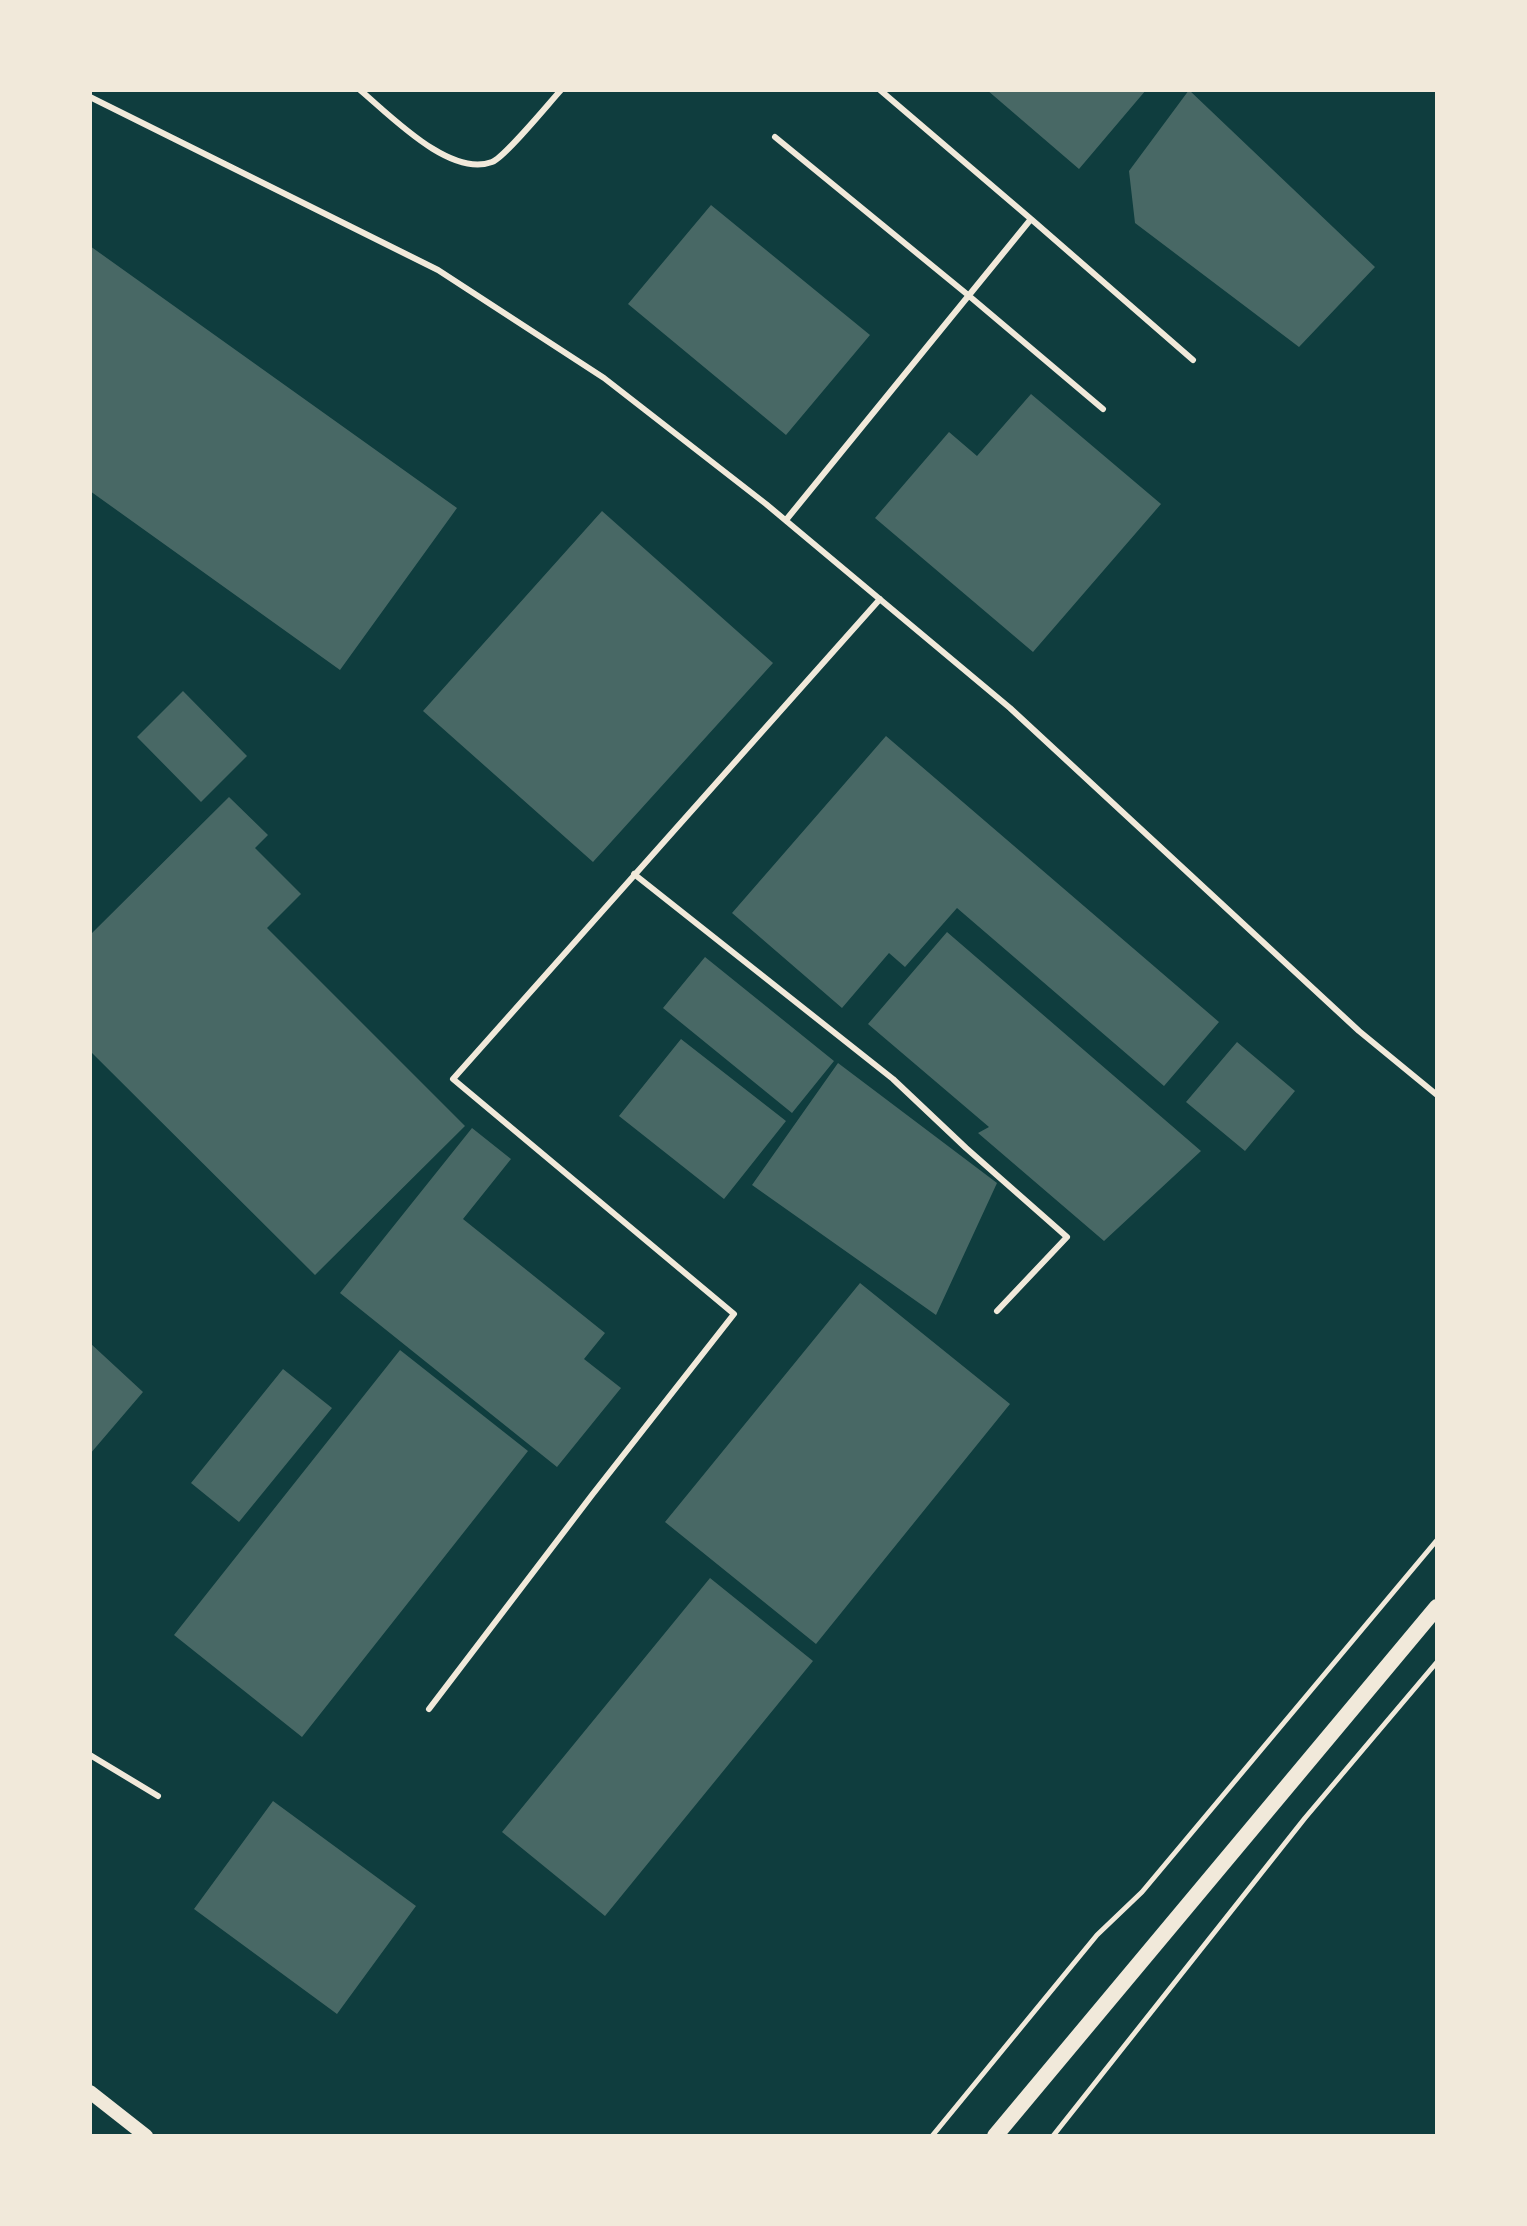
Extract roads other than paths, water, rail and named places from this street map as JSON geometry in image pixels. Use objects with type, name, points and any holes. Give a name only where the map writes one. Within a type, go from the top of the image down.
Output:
[{"type":"main road","points":[[995,2136],[1437,1607]]},
{"type":"street","points":[[90,2092],[146,2136]]},
{"type":"lane","points":[[360,90],[433,151],[465,165],[493,162],[561,90]]},
{"type":"lane","points":[[880,90],[1193,360]]},
{"type":"lane","points":[[90,97],[438,270],[604,378],[786,520],[1010,708],[1359,1031],[1437,1095]]},
{"type":"lane","points":[[775,137],[1103,409]]},
{"type":"lane","points":[[786,520],[1031,219]]},
{"type":"lane","points":[[429,1709],[734,1314],[453,1079],[880,599]]},
{"type":"lane","points":[[634,874],[893,1079],[1067,1237],[997,1311]]},
{"type":"lane","points":[[90,1755],[158,1796]]}]
